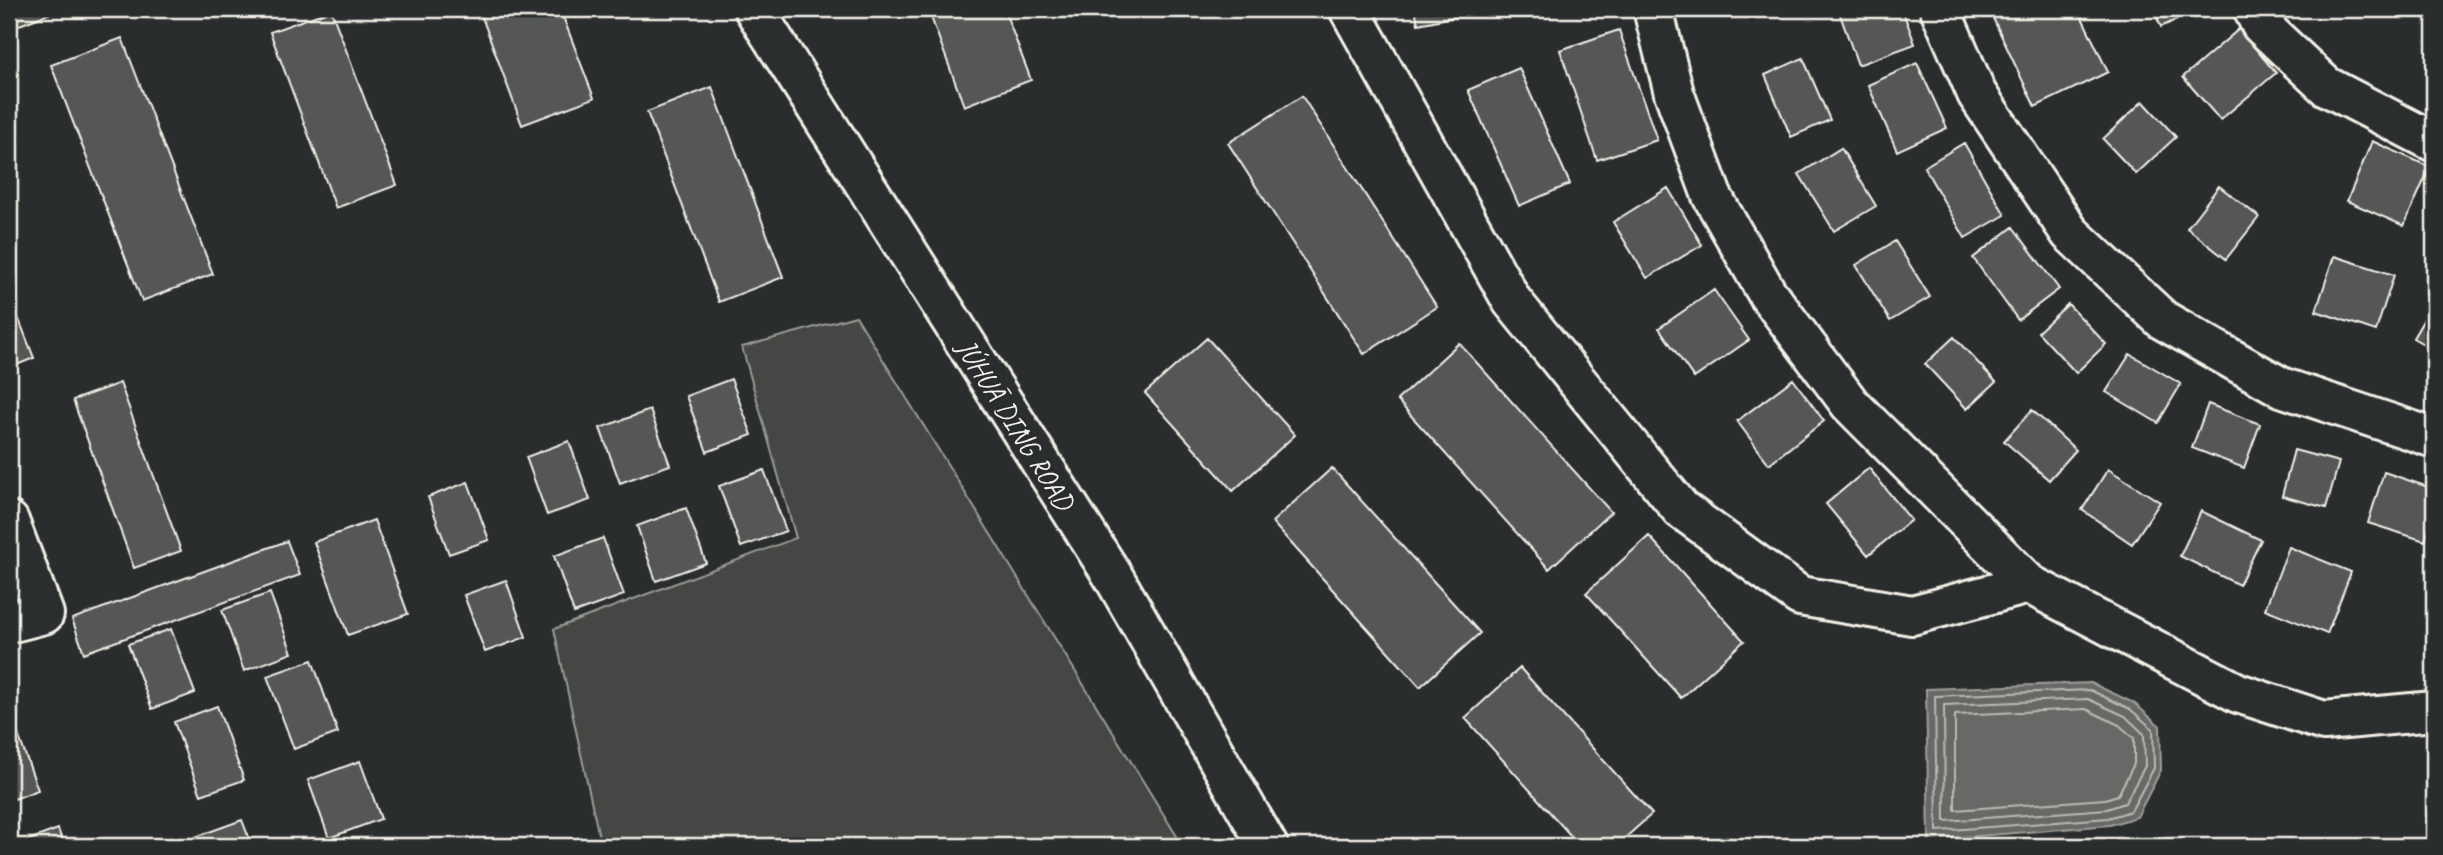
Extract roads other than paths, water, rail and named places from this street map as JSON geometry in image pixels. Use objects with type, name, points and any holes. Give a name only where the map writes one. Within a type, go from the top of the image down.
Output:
[{"type":"street","name":"JÚHUĀ DǏNG ROAD","points":[[754,9],[1112,576],[1268,846]]},
{"type":"street","points":[[1349,9],[1512,301],[1681,509],[1800,596],[1912,615],[2028,584]]},
{"type":"street","points":[[1653,9],[1674,93],[1712,196],[1767,293],[1850,404],[2028,584],[2238,693],[2324,722],[2434,711]]},
{"type":"street","points":[[1940,9],[1977,94],[2070,233],[2163,320],[2281,387],[2434,438]]},
{"type":"street","points":[[2253,9],[2261,24],[2326,86],[2434,142]]},
{"type":"street","points":[[9,521],[44,614],[9,623]]},
{"type":"water","points":[[2091,683],[2134,703],[2160,726],[2161,770],[2137,817],[2110,825],[1929,840],[1926,689]]}]
